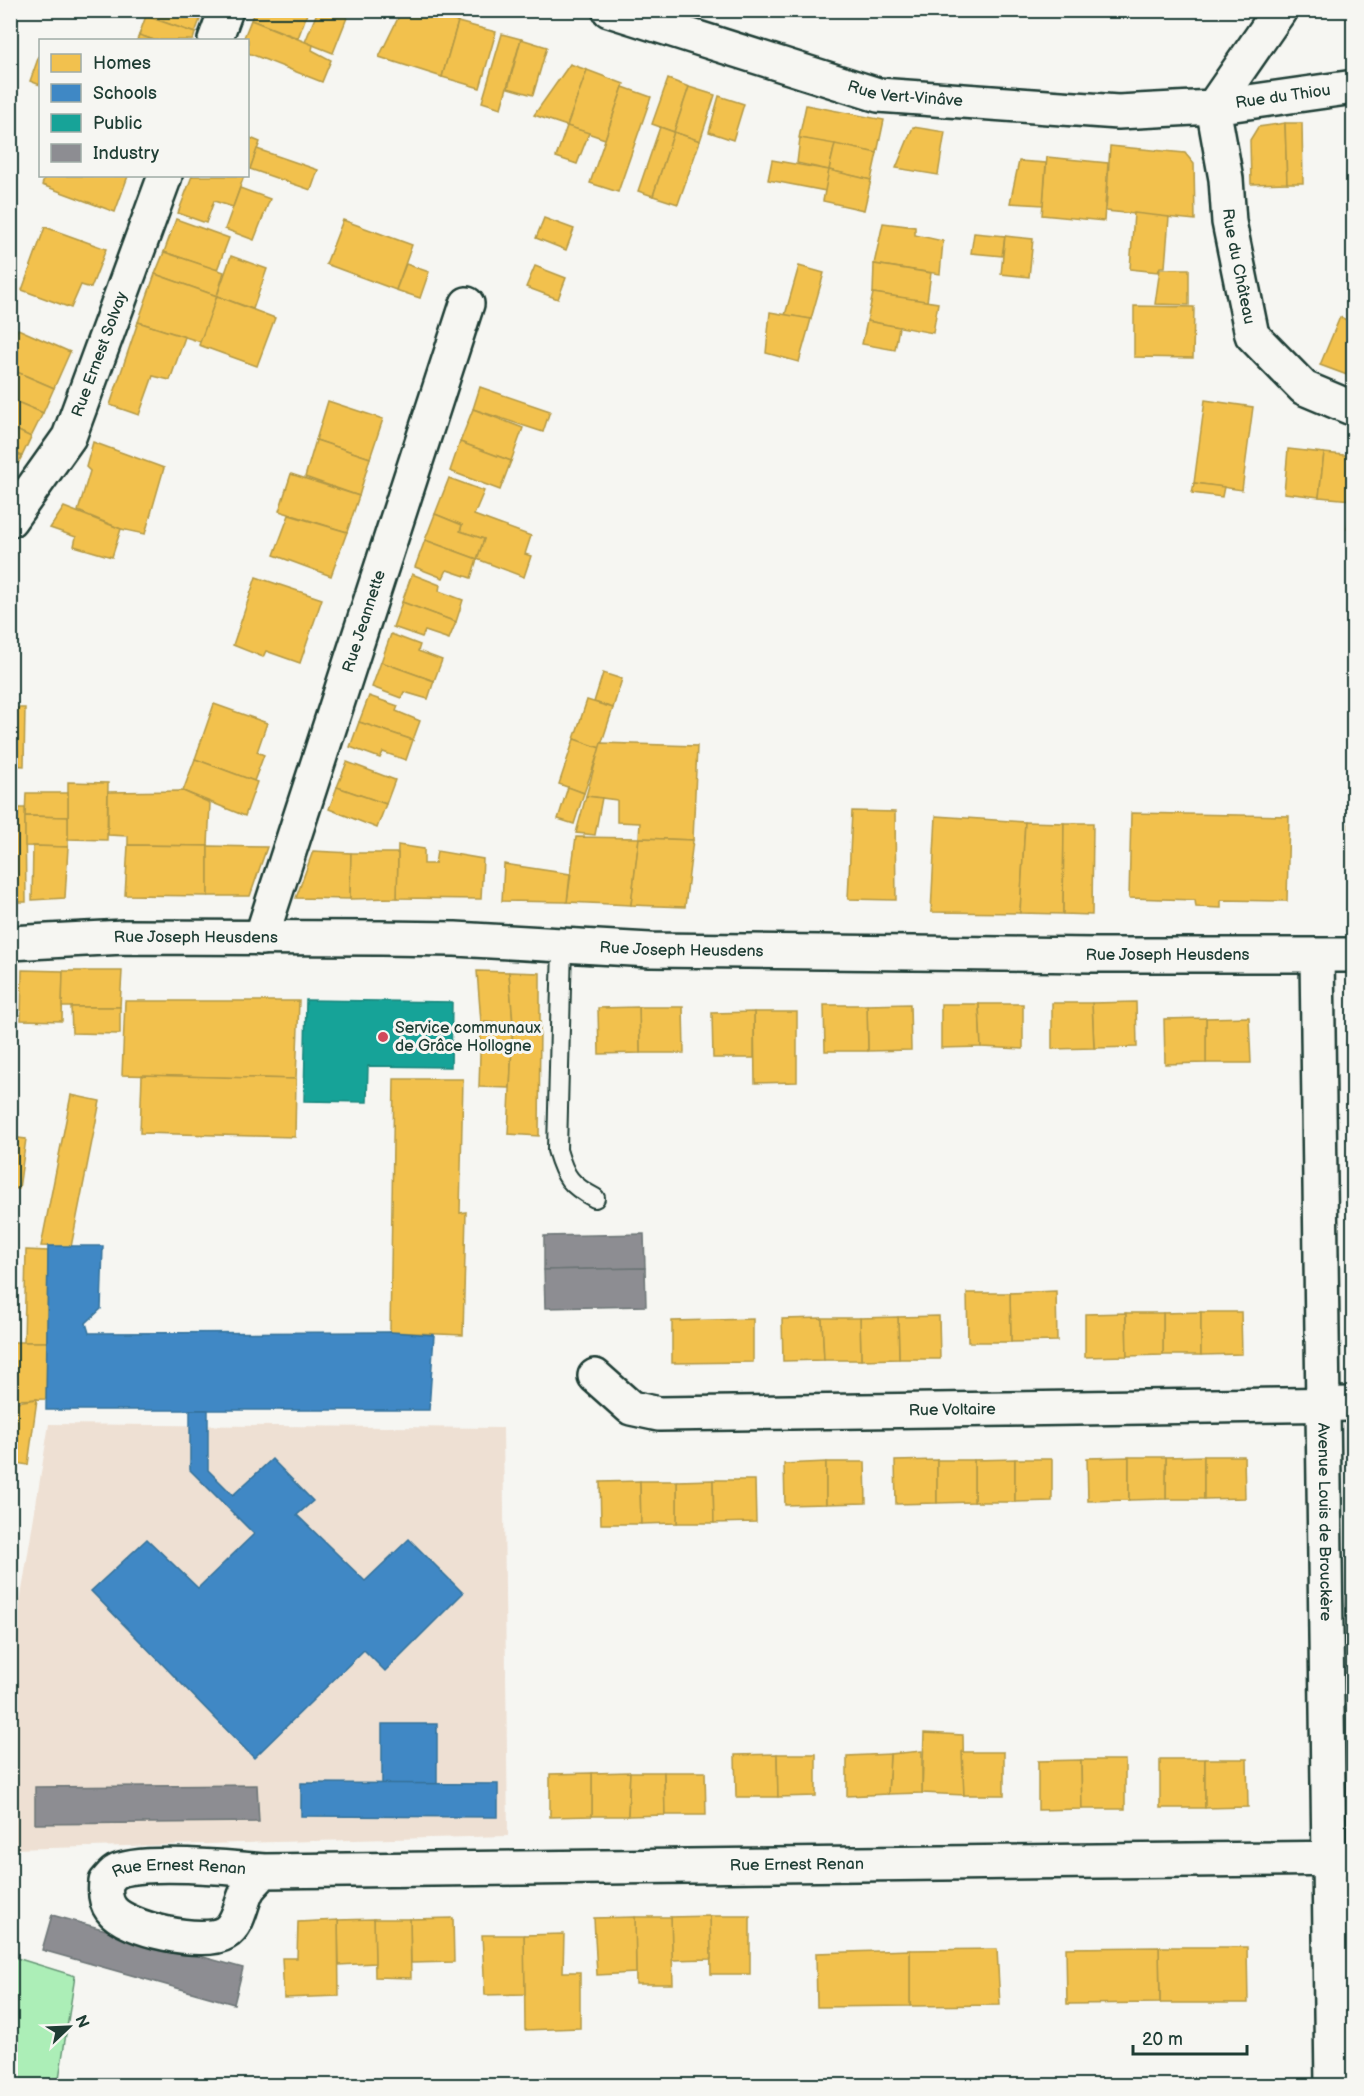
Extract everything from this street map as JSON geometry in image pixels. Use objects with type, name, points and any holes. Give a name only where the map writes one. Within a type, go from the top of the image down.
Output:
[{"type":"street","points":[[215,39],[226,10]]},
{"type":"street","name":"Rue Vert-Vinâve","points":[[609,10],[878,95],[1118,112],[1214,107]]},
{"type":"street","points":[[1214,107],[1280,10]]},
{"type":"street","name":"Rue du Thiou","points":[[1214,107],[1353,87]]},
{"type":"street","name":"Rue du Château","points":[[1214,107],[1226,179],[1229,222],[1252,335],[1304,388],[1353,410]]},
{"type":"street","name":"Rue Ernest Solvay","points":[[10,520],[69,437],[165,177]]},
{"type":"street","name":"Rue Jeannette","points":[[261,938],[467,304]]},
{"type":"street","name":"Rue Joseph Heusdens","points":[[10,943],[124,937],[456,939],[650,950],[1353,955]]},
{"type":"street","name":"Avenue Louis de Brouckère","points":[[1317,956],[1338,1404],[1340,1858],[1332,2085]]},
{"type":"street","name":"Rue Voltaire","points":[[595,1376],[631,1408],[659,1414],[1338,1404]]},
{"type":"street","name":"Rue Ernest Renan","points":[[264,1872],[1340,1858]]},
{"type":"lane","points":[[562,945],[557,1150],[564,1173],[577,1188],[595,1198]]},
{"type":"shaded area","points":[[49,1424],[503,1428],[508,1836],[11,1849],[11,1658]]},
{"type":"green space","points":[[10,1956],[75,1976],[58,2085],[11,2085]]},
{"type":"building: Homes","points":[[148,10],[192,10],[202,14],[195,33],[146,16]]},
{"type":"building: Homes","points":[[255,10],[299,10],[307,14],[298,38],[251,20]]},
{"type":"building: Homes","points":[[318,10],[350,10],[333,53],[305,42]]},
{"type":"building: Homes","points":[[402,10],[439,10],[438,17],[458,22],[442,77],[379,57]]},
{"type":"building: Homes","points":[[146,16],[195,33],[193,39],[151,39],[139,35]]},
{"type":"building: Homes","points":[[251,20],[313,45],[312,50],[331,60],[322,82],[249,53],[249,39],[243,39]]},
{"type":"building: Homes","points":[[458,22],[496,32],[480,88],[442,77]]},
{"type":"building: Homes","points":[[502,34],[521,39],[501,108],[482,102]]},
{"type":"building: Homes","points":[[139,35],[151,39],[137,39]]},
{"type":"building: Homes","points":[[521,39],[547,47],[533,95],[508,88]]},
{"type":"building: Homes","points":[[39,56],[39,85],[30,81]]},
{"type":"building: Homes","points":[[570,64],[587,70],[567,126],[534,115]]},
{"type":"building: Homes","points":[[587,70],[624,84],[605,139],[567,126]]},
{"type":"building: Homes","points":[[668,79],[689,87],[674,132],[652,124]]},
{"type":"building: Homes","points":[[623,87],[651,97],[618,192],[590,183]]},
{"type":"building: Homes","points":[[689,87],[715,95],[700,141],[674,132]]},
{"type":"building: Homes","points":[[719,96],[744,104],[733,140],[709,132]]},
{"type":"building: Homes","points":[[806,105],[884,120],[877,153],[799,138]]},
{"type":"building: Homes","points":[[1285,123],[1287,183],[1251,184],[1250,140],[1258,127]]},
{"type":"building: Homes","points":[[1285,123],[1302,123],[1303,183],[1287,183]]},
{"type":"building: Homes","points":[[567,126],[589,133],[577,164],[556,157]]},
{"type":"building: Homes","points":[[660,127],[674,132],[653,196],[638,191]]},
{"type":"building: Homes","points":[[913,127],[945,132],[938,175],[896,168]]},
{"type":"building: Homes","points":[[674,132],[700,141],[678,204],[653,196]]},
{"type":"building: Homes","points":[[249,137],[260,142],[249,168]]},
{"type":"building: Homes","points":[[800,138],[835,144],[829,170],[797,163]]},
{"type":"building: Homes","points":[[835,144],[877,153],[871,180],[829,170]]},
{"type":"building: Homes","points":[[1110,146],[1185,153],[1194,164],[1195,220],[1106,211]]},
{"type":"building: Homes","points":[[257,149],[318,170],[311,190],[250,169]]},
{"type":"building: Homes","points":[[1047,157],[1108,163],[1104,221],[1042,215]]},
{"type":"building: Homes","points":[[772,160],[829,170],[826,191],[768,180]]},
{"type":"building: Homes","points":[[1019,161],[1046,163],[1043,205],[1010,203]]},
{"type":"building: Homes","points":[[829,170],[871,180],[864,210],[823,201]]},
{"type":"building: Homes","points":[[45,177],[128,177],[115,212],[42,185]]},
{"type":"building: Homes","points":[[192,177],[244,177],[233,207],[214,201],[206,223],[178,213]]},
{"type":"building: Homes","points":[[240,188],[270,199],[254,240],[225,229]]},
{"type":"building: Homes","points":[[1134,213],[1169,217],[1165,267],[1160,267],[1158,272],[1130,269]]},
{"type":"building: Homes","points":[[544,218],[574,229],[566,250],[536,238]]},
{"type":"building: Homes","points":[[176,219],[229,238],[217,270],[164,252]]},
{"type":"building: Homes","points":[[343,220],[412,245],[396,290],[326,264]]},
{"type":"building: Homes","points":[[883,223],[915,227],[915,235],[943,241],[940,274],[874,264]]},
{"type":"building: Homes","points":[[45,227],[106,249],[91,288],[81,285],[71,308],[22,290]]},
{"type":"building: Homes","points":[[974,233],[1005,236],[1002,256],[971,253]]},
{"type":"building: Homes","points":[[1005,236],[1033,239],[1029,277],[1001,274]]},
{"type":"building: Homes","points":[[164,252],[224,272],[217,296],[155,274]]},
{"type":"building: Homes","points":[[231,256],[267,269],[253,309],[217,296]]},
{"type":"building: Homes","points":[[406,264],[429,272],[420,298],[396,290]]},
{"type":"building: Homes","points":[[874,264],[931,273],[927,302],[873,293]]},
{"type":"building: Homes","points":[[535,266],[566,278],[558,299],[526,287]]},
{"type":"building: Homes","points":[[799,266],[824,273],[811,319],[785,315]]},
{"type":"building: Homes","points":[[1160,269],[1189,269],[1189,305],[1155,304]]},
{"type":"building: Homes","points":[[155,274],[217,296],[201,342],[138,322]]},
{"type":"building: Homes","points":[[873,293],[938,303],[933,333],[867,321]]},
{"type":"building: Homes","points":[[217,296],[275,318],[257,366],[199,345]]},
{"type":"building: Homes","points":[[1134,306],[1194,307],[1193,358],[1134,357]]},
{"type":"building: Homes","points":[[770,312],[811,319],[799,362],[766,353]]},
{"type":"building: Homes","points":[[1340,317],[1354,323],[1354,359],[1347,375],[1320,365]]},
{"type":"building: Homes","points":[[867,321],[899,327],[895,350],[862,344]]},
{"type":"building: Homes","points":[[138,322],[185,337],[170,380],[153,376],[139,415],[110,405]]},
{"type":"building: Homes","points":[[18,329],[70,352],[54,388],[10,369],[10,345]]},
{"type":"building: Homes","points":[[10,369],[54,388],[43,413],[10,399]]},
{"type":"building: Homes","points":[[480,387],[550,411],[543,432],[473,409]]},
{"type":"building: Homes","points":[[10,399],[43,413],[31,437],[10,427]]},
{"type":"building: Homes","points":[[1205,400],[1253,407],[1242,490],[1194,483]]},
{"type":"building: Homes","points":[[328,401],[383,419],[370,458],[316,440]]},
{"type":"building: Homes","points":[[473,409],[523,428],[511,461],[460,442]]},
{"type":"building: Homes","points":[[10,427],[31,437],[22,456],[10,451]]},
{"type":"building: Homes","points":[[316,440],[370,458],[359,496],[305,477]]},
{"type":"building: Homes","points":[[93,442],[164,468],[145,534],[121,529],[78,511],[90,471],[86,467]]},
{"type":"building: Homes","points":[[460,442],[511,461],[500,490],[450,471]]},
{"type":"building: Homes","points":[[1288,449],[1324,453],[1319,497],[1284,493]]},
{"type":"building: Homes","points":[[10,451],[22,456],[10,478]]},
{"type":"building: Homes","points":[[1324,453],[1354,456],[1352,500],[1319,497]]},
{"type":"building: Homes","points":[[291,474],[359,496],[347,532],[279,511]]},
{"type":"building: Homes","points":[[449,478],[484,491],[474,515],[531,536],[525,554],[531,556],[524,577],[477,559],[484,539],[460,531],[462,525],[435,514]]},
{"type":"building: Homes","points":[[1194,483],[1224,487],[1222,497],[1192,493]]},
{"type":"building: Homes","points":[[1354,489],[1354,530],[1347,529]]},
{"type":"building: Homes","points":[[64,507],[121,529],[112,557],[74,546],[76,537],[50,528]]},
{"type":"building: Homes","points":[[435,514],[462,525],[460,531],[484,539],[477,559],[425,540]]},
{"type":"building: Homes","points":[[289,515],[347,532],[331,576],[274,555]]},
{"type":"building: Homes","points":[[425,540],[477,559],[471,578],[447,570],[443,578],[415,567]]},
{"type":"building: Homes","points":[[412,574],[440,585],[439,591],[463,600],[456,622],[402,602]]},
{"type":"building: Homes","points":[[256,577],[322,599],[300,663],[266,651],[263,657],[233,645]]},
{"type":"building: Homes","points":[[402,602],[456,622],[449,639],[425,631],[422,637],[393,627]]},
{"type":"building: Homes","points":[[391,634],[420,645],[418,651],[442,660],[434,681],[381,662]]},
{"type":"building: Homes","points":[[381,662],[434,681],[428,699],[404,692],[401,698],[372,687]]},
{"type":"building: Homes","points":[[603,673],[622,679],[613,708],[594,702]]},
{"type":"building: Homes","points":[[369,696],[398,706],[396,711],[420,721],[413,740],[359,722]]},
{"type":"building: Homes","points":[[587,700],[613,708],[600,748],[574,739]]},
{"type":"building: Homes","points":[[214,704],[267,723],[257,752],[264,755],[254,781],[195,759]]},
{"type":"building: Homes","points":[[10,708],[25,708],[24,766],[10,765]]},
{"type":"building: Homes","points":[[359,722],[413,740],[406,760],[383,752],[380,758],[350,747]]},
{"type":"building: Homes","points":[[574,739],[600,748],[584,793],[559,784]]},
{"type":"building: Homes","points":[[601,743],[697,746],[693,840],[639,838],[640,823],[617,822],[617,800],[586,796]]},
{"type":"building: Homes","points":[[195,759],[257,782],[245,816],[183,791]]},
{"type":"building: Homes","points":[[347,762],[395,780],[386,804],[337,787]]},
{"type":"building: Homes","points":[[68,782],[108,783],[107,840],[68,839]]},
{"type":"building: Homes","points":[[337,787],[386,804],[377,828],[329,809]]},
{"type":"building: Homes","points":[[568,787],[584,793],[574,824],[558,819]]},
{"type":"building: Homes","points":[[183,791],[210,803],[208,846],[128,845],[128,836],[108,835],[108,792]]},
{"type":"building: Homes","points":[[26,793],[68,793],[68,817],[25,816]]},
{"type":"building: Homes","points":[[586,796],[602,798],[595,835],[576,833]]},
{"type":"building: Homes","points":[[1350,803],[1354,803],[1354,888],[1349,888]]},
{"type":"building: Homes","points":[[10,808],[25,808],[26,902],[10,902]]},
{"type":"building: Homes","points":[[852,811],[895,812],[896,900],[848,899]]},
{"type":"building: Homes","points":[[1131,813],[1289,816],[1287,901],[1221,900],[1221,908],[1196,907],[1195,900],[1129,898]]},
{"type":"building: Homes","points":[[25,816],[68,817],[68,847],[25,846]]},
{"type":"building: Homes","points":[[936,816],[1025,822],[1020,913],[931,912]]},
{"type":"building: Homes","points":[[1025,822],[1064,823],[1063,914],[1020,913]]},
{"type":"building: Homes","points":[[1064,823],[1093,823],[1092,915],[1063,914]]},
{"type":"building: Homes","points":[[576,837],[639,838],[631,905],[567,902]]},
{"type":"building: Homes","points":[[639,838],[693,840],[685,907],[631,905]]},
{"type":"building: Homes","points":[[128,845],[208,846],[208,896],[125,895]]},
{"type":"building: Homes","points":[[398,845],[424,849],[424,864],[435,864],[437,851],[483,859],[481,899],[397,898]]},
{"type":"building: Homes","points":[[33,846],[68,847],[65,898],[32,900]]},
{"type":"building: Homes","points":[[208,846],[267,847],[250,896],[208,896]]},
{"type":"building: Homes","points":[[313,851],[351,853],[350,899],[296,898]]},
{"type":"building: Homes","points":[[351,853],[398,853],[397,898],[350,899]]},
{"type":"building: Homes","points":[[504,864],[570,874],[567,902],[502,901]]},
{"type":"building: Homes","points":[[22,970],[63,971],[62,1021],[21,1020]]},
{"type":"building: Homes","points":[[63,971],[122,971],[120,1007],[62,1007]]},
{"type":"building: Homes","points":[[477,971],[509,972],[513,1024],[481,1022]]},
{"type":"building: Homes","points":[[509,972],[540,973],[540,1023],[513,1024]]},
{"type":"building: Homes","points":[[125,1001],[299,1001],[296,1079],[122,1075]]},
{"type":"building: Homes","points":[[1136,1002],[1137,1047],[1094,1048],[1092,1003]]},
{"type":"building: Homes","points":[[1052,1003],[1092,1003],[1094,1048],[1052,1049]]},
{"type":"building: Homes","points":[[910,1004],[911,1050],[868,1051],[867,1005]]},
{"type":"building: Homes","points":[[941,1004],[979,1004],[981,1047],[941,1048]]},
{"type":"building: Homes","points":[[979,1004],[1023,1004],[1023,1049],[981,1047]]},
{"type":"building: Homes","points":[[824,1005],[867,1005],[868,1051],[825,1051]]},
{"type":"building: Homes","points":[[71,1007],[120,1007],[120,1034],[72,1033]]},
{"type":"building: Homes","points":[[639,1007],[683,1007],[684,1053],[640,1053]]},
{"type":"building: Homes","points":[[639,1007],[640,1053],[599,1054],[598,1008]]},
{"type":"building: Homes","points":[[754,1012],[797,1012],[797,1082],[755,1083]]},
{"type":"building: Homes","points":[[754,1012],[754,1058],[713,1058],[712,1013]]},
{"type":"building: Homes","points":[[1249,1017],[1251,1063],[1206,1063],[1206,1018]]},
{"type":"building: Homes","points":[[1206,1018],[1206,1063],[1165,1064],[1164,1019]]},
{"type":"building: Homes","points":[[481,1022],[513,1024],[510,1088],[479,1087]]},
{"type":"building: Homes","points":[[540,1023],[539,1136],[508,1134],[513,1024]]},
{"type":"building: Homes","points":[[142,1075],[296,1079],[295,1137],[140,1133]]},
{"type":"building: Homes","points":[[394,1079],[463,1079],[460,1213],[466,1212],[463,1335],[390,1332]]},
{"type":"building: Homes","points":[[71,1095],[100,1101],[71,1247],[41,1246]]},
{"type":"building: Homes","points":[[10,1137],[26,1139],[19,1189],[10,1188]]},
{"type":"building: Homes","points":[[26,1250],[48,1251],[47,1342],[24,1342]]},
{"type":"building: Homes","points":[[1056,1291],[1057,1341],[1011,1342],[1010,1293]]},
{"type":"building: Homes","points":[[967,1293],[1010,1293],[1011,1342],[968,1342]]},
{"type":"building: Homes","points":[[1201,1312],[1201,1355],[1163,1355],[1163,1313]]},
{"type":"building: Homes","points":[[1201,1312],[1241,1312],[1242,1354],[1201,1355]]},
{"type":"building: Homes","points":[[1126,1313],[1127,1356],[1085,1357],[1085,1314]]},
{"type":"building: Homes","points":[[1126,1313],[1163,1313],[1163,1355],[1127,1356]]},
{"type":"building: Homes","points":[[939,1316],[940,1359],[899,1359],[898,1317]]},
{"type":"building: Homes","points":[[898,1317],[899,1359],[861,1360],[860,1318]]},
{"type":"building: Homes","points":[[822,1318],[824,1360],[783,1361],[782,1319]]},
{"type":"building: Homes","points":[[822,1318],[860,1318],[861,1360],[824,1360]]},
{"type":"building: Homes","points":[[753,1319],[753,1362],[672,1363],[672,1321]]},
{"type":"building: Homes","points":[[11,1342],[47,1342],[46,1399],[12,1400]]},
{"type":"building: Homes","points":[[37,1399],[28,1465],[10,1462],[10,1403]]},
{"type":"building: Homes","points":[[1204,1456],[1204,1499],[1166,1499],[1166,1457]]},
{"type":"building: Homes","points":[[1204,1456],[1244,1456],[1245,1498],[1204,1499]]},
{"type":"building: Homes","points":[[1129,1457],[1129,1500],[1088,1501],[1087,1458]]},
{"type":"building: Homes","points":[[1129,1457],[1166,1457],[1166,1499],[1129,1500]]},
{"type":"building: Homes","points":[[1015,1459],[1015,1502],[974,1502],[974,1460]]},
{"type":"building: Homes","points":[[1015,1459],[1052,1459],[1052,1501],[1015,1502]]},
{"type":"building: Homes","points":[[937,1460],[937,1503],[896,1504],[895,1461]]},
{"type":"building: Homes","points":[[937,1460],[974,1460],[974,1502],[937,1503]]},
{"type":"building: Homes","points":[[826,1462],[826,1504],[785,1505],[784,1464]]},
{"type":"building: Homes","points":[[826,1462],[865,1462],[866,1503],[826,1504]]},
{"type":"building: Homes","points":[[713,1480],[714,1523],[677,1523],[677,1481]]},
{"type":"building: Homes","points":[[713,1480],[755,1480],[756,1522],[714,1523]]},
{"type":"building: Homes","points":[[640,1481],[641,1524],[601,1524],[600,1482]]},
{"type":"building: Homes","points":[[640,1481],[677,1481],[677,1523],[641,1524]]},
{"type":"building: Homes","points":[[924,1733],[963,1735],[964,1795],[922,1793]]},
{"type":"building: Homes","points":[[922,1751],[922,1793],[888,1794],[890,1754]]},
{"type":"building: Homes","points":[[962,1752],[1004,1752],[1004,1795],[964,1795]]},
{"type":"building: Homes","points":[[777,1754],[778,1797],[736,1797],[735,1755]]},
{"type":"building: Homes","points":[[777,1754],[816,1754],[816,1796],[778,1797]]},
{"type":"building: Homes","points":[[890,1754],[888,1794],[847,1796],[847,1756]]},
{"type":"building: Homes","points":[[1160,1759],[1205,1759],[1205,1808],[1160,1808]]},
{"type":"building: Homes","points":[[1205,1759],[1247,1759],[1248,1807],[1205,1808]]},
{"type":"building: Homes","points":[[1081,1760],[1082,1809],[1038,1810],[1038,1761]]},
{"type":"building: Homes","points":[[1081,1760],[1125,1760],[1125,1809],[1082,1809]]},
{"type":"building: Homes","points":[[630,1772],[628,1816],[592,1816],[592,1773]]},
{"type":"building: Homes","points":[[630,1772],[664,1772],[665,1815],[628,1816]]},
{"type":"building: Homes","points":[[664,1772],[705,1772],[706,1815],[665,1815]]},
{"type":"building: Homes","points":[[592,1773],[592,1816],[550,1817],[550,1774]]},
{"type":"building: Homes","points":[[710,1916],[750,1916],[750,1974],[711,1974]]},
{"type":"building: Homes","points":[[710,1916],[711,1959],[672,1960],[671,1917]]},
{"type":"building: Homes","points":[[635,1917],[671,1917],[673,1984],[636,1984]]},
{"type":"building: Homes","points":[[635,1917],[636,1973],[597,1975],[594,1918]]},
{"type":"building: Homes","points":[[453,1918],[454,1962],[411,1963],[410,1919]]},
{"type":"building: Homes","points":[[374,1919],[410,1919],[411,1978],[375,1977]]},
{"type":"building: Homes","points":[[374,1919],[375,1963],[339,1965],[338,1920]]},
{"type":"building: Homes","points":[[338,1920],[339,1996],[284,1998],[282,1958],[297,1958],[298,1922]]},
{"type":"building: Homes","points":[[564,1934],[563,1972],[580,1972],[580,2028],[525,2030],[524,1935]]},
{"type":"building: Homes","points":[[482,1935],[524,1935],[525,1994],[485,1995]]},
{"type":"building: Homes","points":[[1159,1947],[1247,1947],[1248,2003],[1160,2003]]},
{"type":"building: Homes","points":[[1159,1947],[1160,2003],[1067,2004],[1066,1948]]},
{"type":"building: Homes","points":[[997,1949],[1000,2005],[910,2006],[910,1950]]},
{"type":"building: Homes","points":[[910,1950],[910,2006],[817,2007],[816,1953]]},
{"type":"building: Schools","points":[[48,1246],[103,1246],[101,1309],[86,1323],[89,1333],[390,1332],[434,1335],[429,1410],[46,1410]]},
{"type":"building: Schools","points":[[190,1410],[208,1410],[208,1470],[233,1495],[272,1459],[313,1501],[297,1515],[365,1581],[409,1539],[463,1593],[385,1671],[364,1650],[254,1758],[91,1591],[147,1539],[198,1588],[254,1534],[190,1470]]},
{"type":"building: Schools","points":[[382,1724],[437,1724],[437,1784],[382,1784]]},
{"type":"building: Schools","points":[[301,1783],[498,1784],[498,1817],[301,1816]]},
{"type":"building: Public","points":[[306,1000],[452,1002],[451,1067],[368,1066],[367,1102],[304,1101]]},
{"type":"building: Industry","points":[[644,1234],[645,1268],[544,1270],[544,1236]]},
{"type":"building: Industry","points":[[645,1268],[646,1306],[545,1308],[544,1270]]},
{"type":"building: Industry","points":[[257,1785],[259,1822],[35,1824],[35,1787]]},
{"type":"building: Industry","points":[[52,1915],[243,1968],[234,2004],[42,1950]]},
{"type":"place","name":"Service communaux de Grâce Hollogne","points":[[383,1037]]}]
